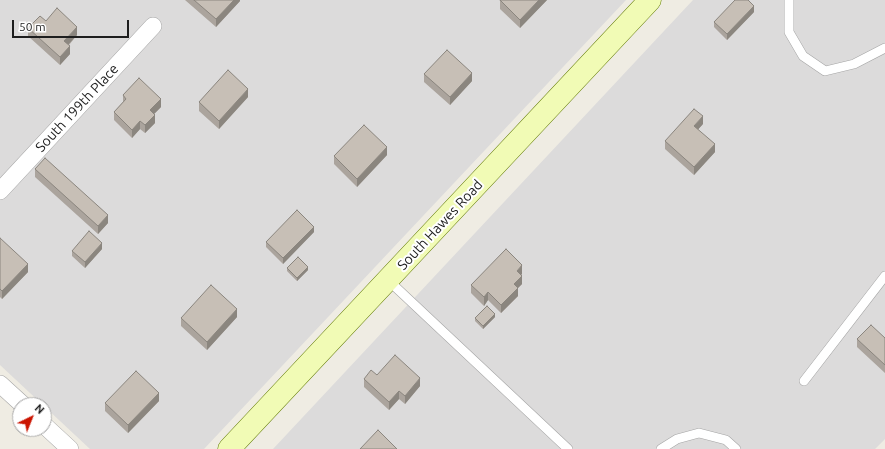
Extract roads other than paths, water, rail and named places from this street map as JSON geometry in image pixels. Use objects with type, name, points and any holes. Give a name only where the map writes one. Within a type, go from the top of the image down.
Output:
[{"type":"main road","name":"South Hawes Road","points":[[229,449],[650,0]]},
{"type":"street","name":"South 199th Place","points":[[0,191],[153,26]]},
{"type":"street","points":[[0,384],[14,397]]},
{"type":"street","points":[[52,432],[70,449]]},
{"type":"lane","points":[[789,0],[789,32],[803,56],[825,71],[854,64],[885,48]]},
{"type":"lane","points":[[804,381],[885,276]]},
{"type":"lane","points":[[388,280],[568,449]]},
{"type":"lane","points":[[661,449],[677,439],[699,433],[726,440],[736,449]]}]
